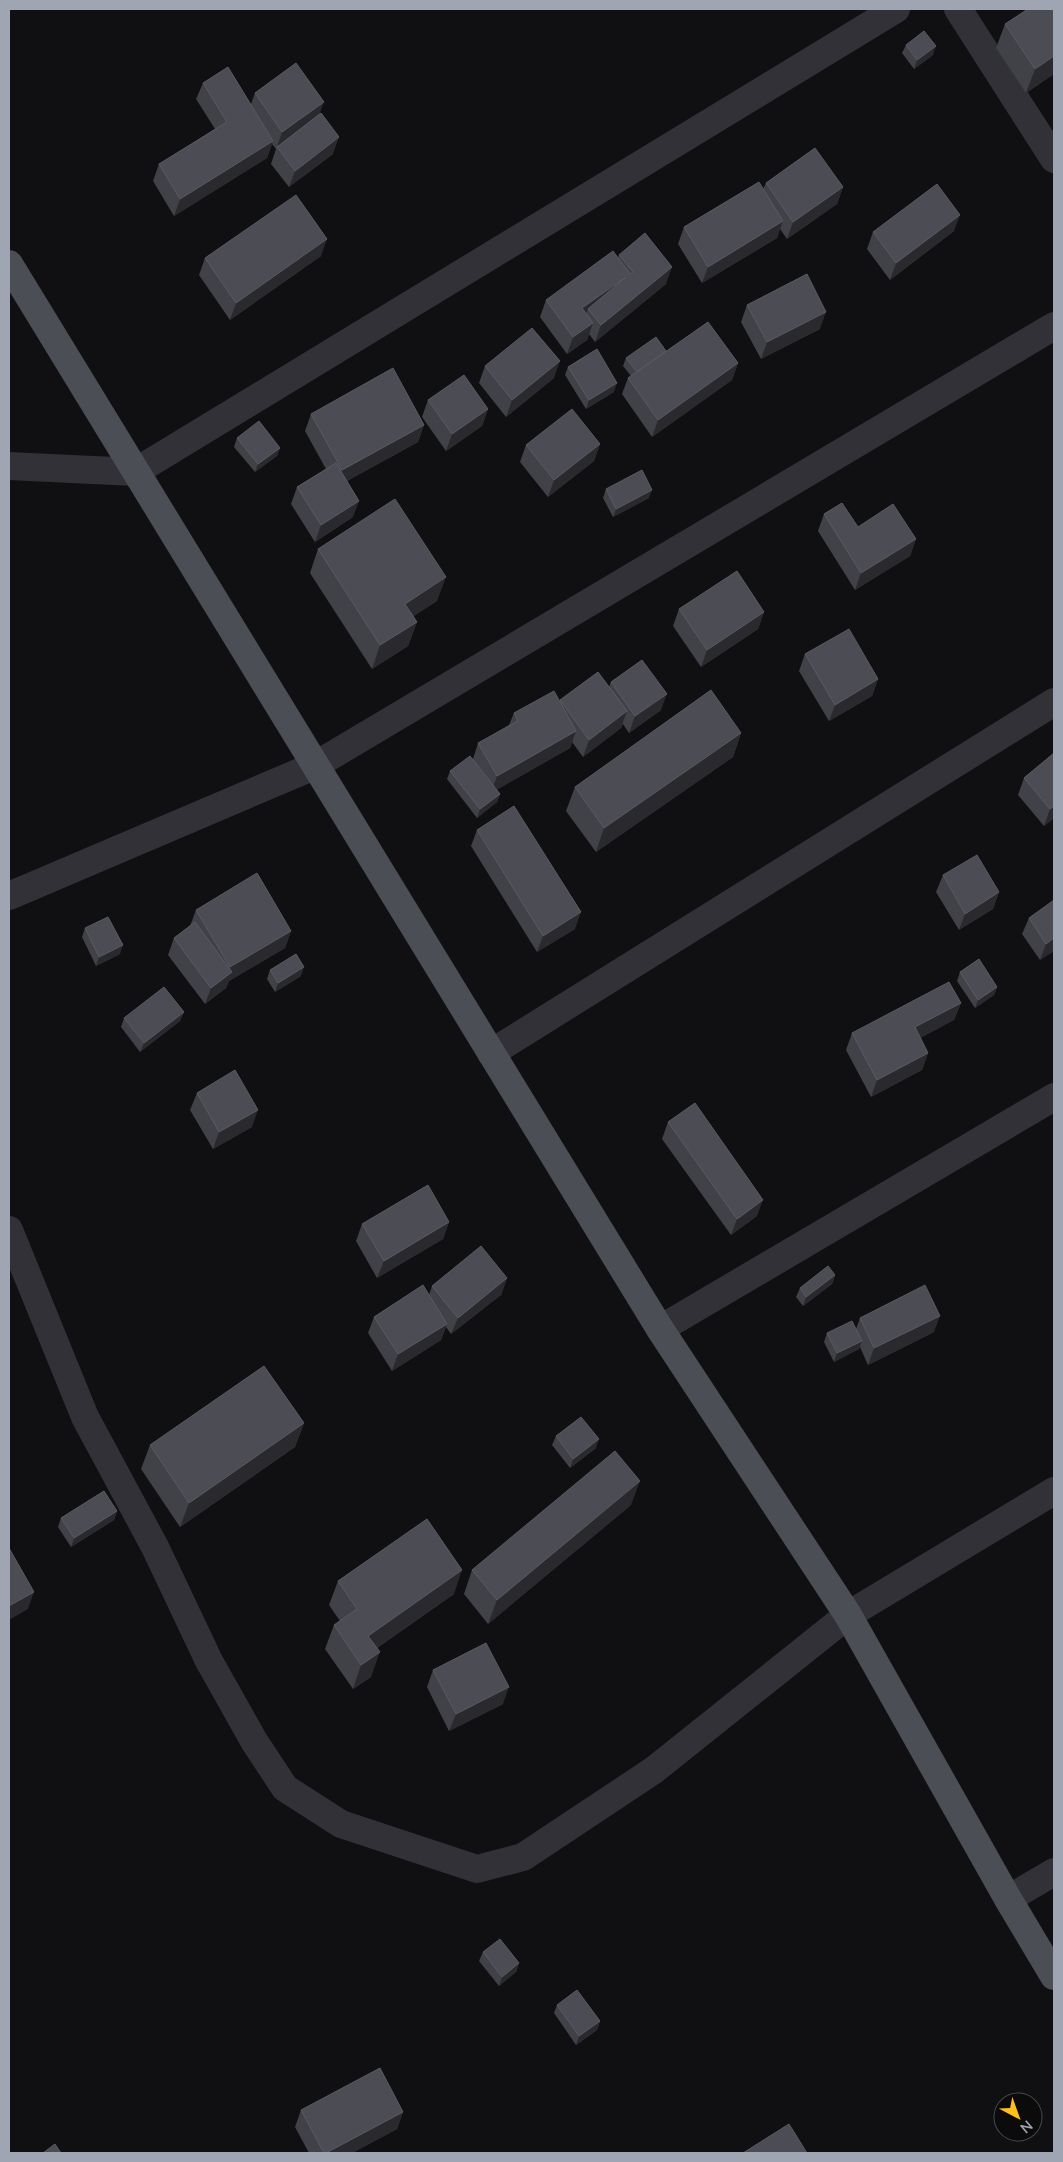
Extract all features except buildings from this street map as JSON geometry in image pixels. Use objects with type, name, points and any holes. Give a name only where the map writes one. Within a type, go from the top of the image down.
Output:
[{"type":"main road","points":[[9,264],[314,766],[660,1329],[848,1616],[1008,1899],[1054,1976]]},
{"type":"street","points":[[9,466],[135,472],[896,9]]},
{"type":"street","points":[[958,9],[1054,159]]},
{"type":"street","points":[[9,896],[314,766],[1054,326]]},
{"type":"street","points":[[491,1054],[1054,702]]},
{"type":"street","points":[[660,1329],[1054,1096]]},
{"type":"street","points":[[9,1230],[85,1417],[155,1547],[210,1661],[249,1733],[285,1788],[341,1824],[478,1868],[523,1856],[654,1770],[848,1616],[1054,1491]]},
{"type":"street","points":[[1008,1899],[1054,1872]]}]
